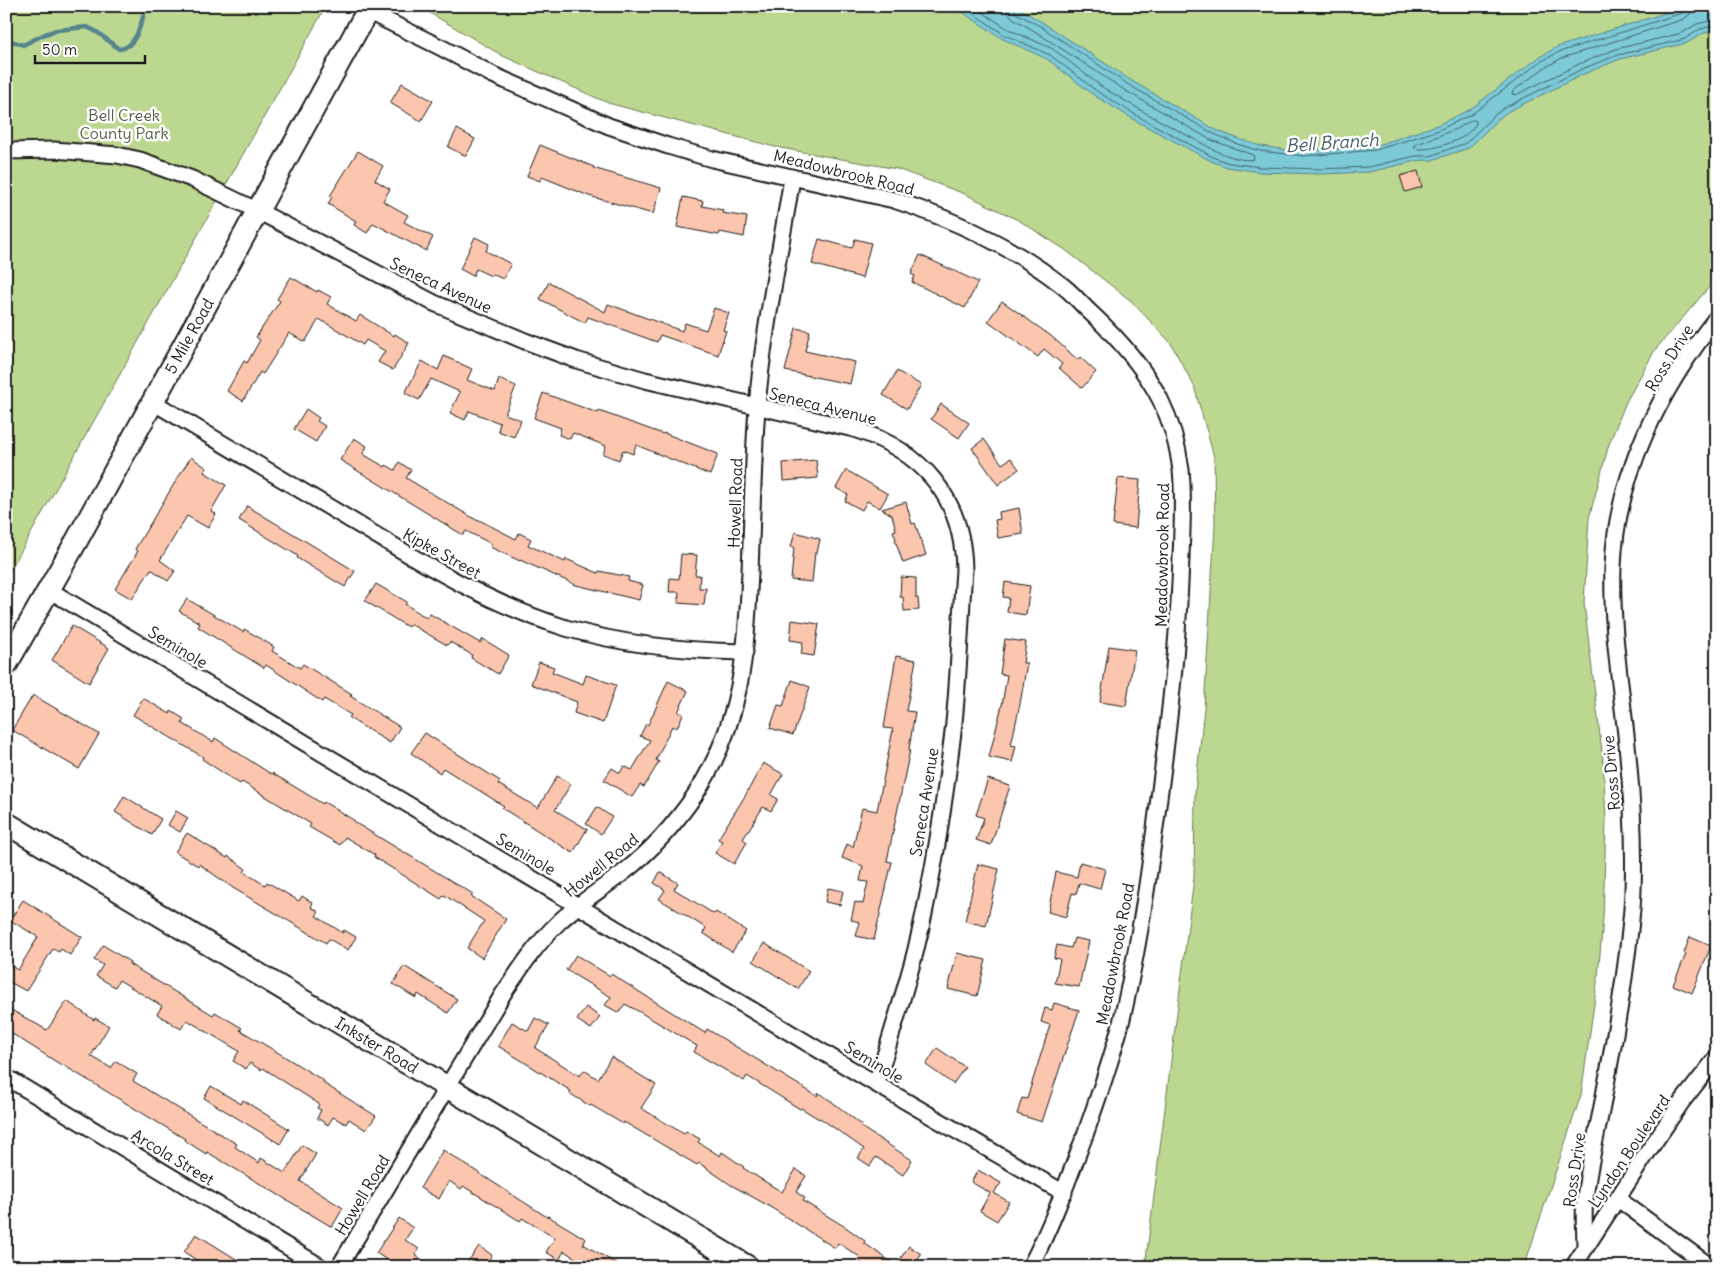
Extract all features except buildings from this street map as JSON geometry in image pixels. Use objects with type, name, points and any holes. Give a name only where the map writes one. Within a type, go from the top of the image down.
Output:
[{"type":"main road","name":"5 Mile Road","points":[[6,665],[369,9]]},
{"type":"main road","name":"Inkster Road","points":[[6,823],[748,1267]]},
{"type":"street","name":"Meadowbrook Road","points":[[369,9],[492,76],[610,126],[703,156],[868,194],[921,209],[986,238],[1037,267],[1062,285],[1107,327],[1127,350],[1160,400],[1176,442],[1181,468],[1183,495],[1179,609],[1170,716],[1154,832],[1134,959],[1120,1025],[1106,1076],[1064,1193],[1030,1267]]},
{"type":"street","name":"Seneca Avenue","points":[[6,151],[54,150],[118,155],[177,172],[258,210],[434,304],[525,341],[576,360],[645,380],[854,429],[874,436],[898,448],[923,467],[941,488],[953,510],[962,538],[964,570],[953,730],[928,892],[915,952],[895,1026],[876,1084]]},
{"type":"street","name":"Howell Road","points":[[338,1267],[503,994],[523,965],[556,924],[578,905],[624,872],[673,825],[695,794],[714,761],[729,727],[741,683],[745,652],[757,407],[770,305],[792,178]]},
{"type":"street","name":"Ross Drive","points":[[1585,1247],[1584,1201],[1615,1034],[1631,926],[1634,887],[1631,796],[1626,736],[1616,660],[1613,611],[1613,566],[1617,528],[1627,482],[1646,432],[1683,364],[1717,317]]},
{"type":"street","name":"Kipke Street","points":[[153,402],[431,568],[478,593],[510,607],[566,628],[625,642],[684,650],[745,652]]},
{"type":"street","name":"Seminole","points":[[49,590],[876,1084],[1064,1193]]},
{"type":"street","name":"Lyndon Boulevard","points":[[1573,1267],[1681,1103],[1717,1057]]},
{"type":"street","name":"Arcola Street","points":[[6,1077],[321,1267]]},
{"type":"street","points":[[1618,1199],[1711,1267]]},
{"type":"green space","name":"Bell Creek County Park","points":[[6,6],[326,6],[6,578]]},
{"type":"green space","points":[[418,6],[1717,6],[1717,278],[1655,350],[1626,402],[1609,444],[1589,518],[1584,603],[1603,760],[1606,820],[1603,919],[1598,976],[1581,1095],[1524,1267],[1145,1267],[1194,878],[1195,792],[1204,709],[1215,526],[1214,457],[1194,386],[1170,342],[1130,300],[1064,249],[1020,221],[965,194],[897,169],[775,147],[608,103],[503,56]]},
{"type":"water","name":"Bell Branch","points":[[953,6],[1015,6],[1132,81],[1216,130],[1261,146],[1288,150],[1375,146],[1437,125],[1469,110],[1538,58],[1557,47],[1687,6],[1717,6],[1717,29],[1702,34],[1687,43],[1620,59],[1584,74],[1507,112],[1469,148],[1429,161],[1416,161],[1369,172],[1320,174],[1260,172],[1227,167],[1213,162],[1138,122],[1095,96],[1047,59],[1003,39]]},
{"type":"waterway","points":[[6,39],[23,45],[57,30],[87,27],[97,32],[119,49],[130,44],[134,39],[146,6]]}]
